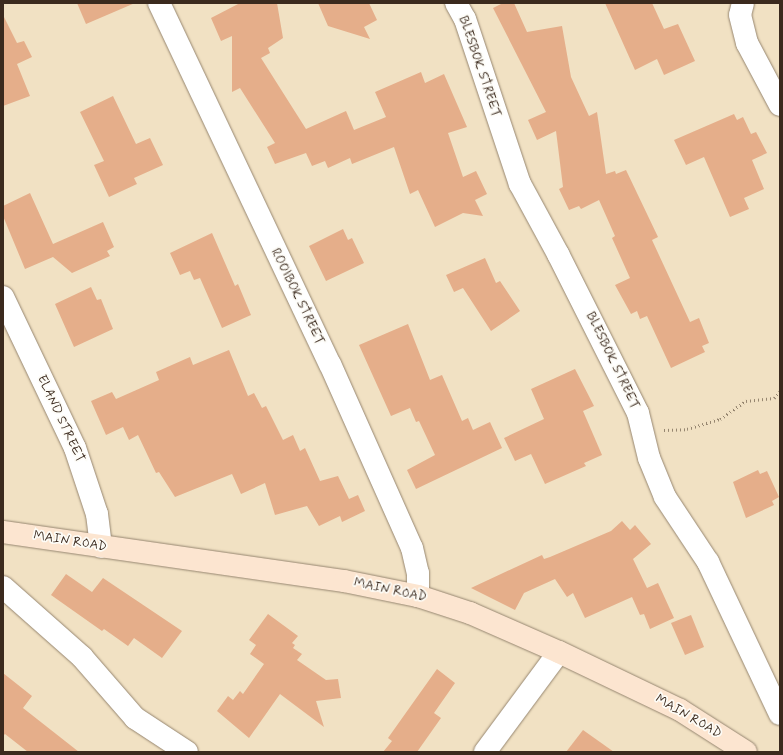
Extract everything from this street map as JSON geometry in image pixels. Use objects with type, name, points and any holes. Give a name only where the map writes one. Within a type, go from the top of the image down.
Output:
[{"type":"main road","name":"MAIN ROAD","points":[[3,532],[344,581],[418,596],[470,613],[559,652],[680,710],[746,752]]},
{"type":"street","name":"ROOIBOK STREET","points":[[159,3],[330,364],[412,548],[418,573],[418,596]]},
{"type":"street","name":"BLESBOK STREET","points":[[456,3],[465,20],[520,184],[618,371],[643,430],[649,458],[665,497],[708,562],[780,714]]},
{"type":"street","points":[[743,3],[740,15],[747,43],[780,105]]},
{"type":"street","name":"ELAND STREET","points":[[3,297],[75,448],[97,514],[101,547]]},
{"type":"street","points":[[3,587],[82,657],[135,718],[187,752]]},
{"type":"street","points":[[485,752],[559,652]]},
{"type":"path","points":[[643,430],[688,429],[720,419],[746,401],[774,398],[780,391]]},
{"type":"building","points":[[77,3],[135,3],[86,24]]},
{"type":"building","points":[[240,3],[277,3],[283,38],[268,48],[270,53],[261,58],[306,129],[346,111],[354,130],[386,117],[375,92],[421,72],[425,83],[444,74],[467,127],[448,133],[463,177],[476,171],[487,194],[475,200],[483,216],[463,213],[435,227],[418,190],[410,194],[394,147],[352,164],[350,158],[328,168],[325,161],[312,166],[306,153],[275,164],[267,147],[275,143],[240,88],[232,92],[232,36],[221,41],[211,18]]},
{"type":"building","points":[[318,3],[369,3],[377,20],[364,27],[370,39],[328,26]]},
{"type":"building","points":[[503,3],[514,3],[527,32],[562,26],[571,77],[589,116],[597,112],[606,174],[615,171],[616,174],[626,170],[658,237],[652,240],[690,322],[699,318],[709,343],[702,346],[705,352],[671,368],[647,316],[640,319],[637,311],[631,314],[615,285],[630,278],[612,238],[615,236],[599,200],[581,209],[579,206],[569,210],[559,189],[563,187],[556,131],[537,140],[528,120],[546,112],[493,8]]},
{"type":"building","points":[[605,3],[652,3],[664,29],[678,24],[695,61],[664,75],[657,59],[635,70]]},
{"type":"building","points":[[3,15],[17,43],[24,41],[32,57],[17,64],[30,96],[3,106]]},
{"type":"building","points":[[113,96],[136,144],[150,138],[163,165],[134,178],[137,184],[109,197],[94,165],[104,161],[80,112]]},
{"type":"building","points":[[734,114],[737,120],[743,117],[751,134],[756,132],[767,153],[752,160],[764,189],[744,198],[749,209],[730,217],[704,157],[686,165],[674,140]]},
{"type":"building","points":[[30,193],[53,244],[103,222],[114,247],[107,251],[110,256],[72,273],[53,257],[25,269],[3,216],[3,206]]},
{"type":"building","points":[[343,229],[348,240],[352,238],[364,263],[326,281],[309,246]]},
{"type":"building","points":[[212,233],[235,286],[238,284],[251,315],[222,328],[200,278],[194,280],[190,271],[180,275],[170,253]]},
{"type":"building","points":[[485,258],[496,283],[500,281],[520,311],[491,331],[463,288],[454,292],[446,275]]},
{"type":"building","points":[[91,287],[97,300],[101,299],[113,329],[74,347],[55,304]]},
{"type":"building","points":[[408,324],[430,380],[442,375],[462,421],[468,418],[473,430],[490,422],[502,448],[416,489],[407,470],[435,455],[419,421],[416,422],[410,408],[391,416],[359,345]]},
{"type":"building","points":[[229,350],[248,396],[254,393],[262,408],[266,406],[283,440],[293,435],[300,451],[305,448],[320,481],[338,476],[349,499],[358,495],[365,511],[342,522],[340,516],[319,526],[307,506],[275,515],[265,483],[241,494],[232,474],[175,497],[159,472],[156,473],[138,435],[129,440],[123,427],[106,435],[91,401],[112,392],[116,399],[159,380],[156,372],[190,357],[193,365]]},
{"type":"building","points":[[575,369],[594,406],[583,411],[602,455],[584,463],[586,466],[545,484],[531,454],[515,461],[504,438],[544,419],[531,389]]},
{"type":"building","points":[[758,470],[760,474],[767,471],[779,497],[772,501],[774,505],[746,518],[733,482]]},
{"type":"building","points":[[622,521],[630,530],[635,525],[651,544],[633,559],[647,588],[658,583],[674,618],[650,629],[644,614],[640,615],[632,597],[585,618],[573,593],[567,597],[555,579],[524,593],[515,610],[471,588],[542,555],[544,559],[550,557],[611,531]]},
{"type":"building","points":[[66,574],[92,592],[103,578],[182,631],[162,658],[134,638],[128,646],[104,629],[102,631],[51,595]]},
{"type":"building","points":[[268,614],[298,636],[292,643],[295,645],[293,648],[302,654],[297,660],[326,680],[338,679],[341,698],[316,701],[324,727],[280,694],[249,738],[217,711],[228,696],[233,700],[240,691],[243,694],[264,664],[250,654],[256,645],[249,640]]},
{"type":"building","points":[[691,615],[704,647],[685,655],[671,623]]},
{"type":"building","points":[[437,669],[455,683],[434,713],[441,718],[417,752],[383,752],[392,741],[388,738]]},
{"type":"building","points":[[3,673],[32,696],[23,708],[79,752],[28,752],[5,734],[3,736]]},
{"type":"building","points":[[583,730],[614,752],[566,752]]}]
